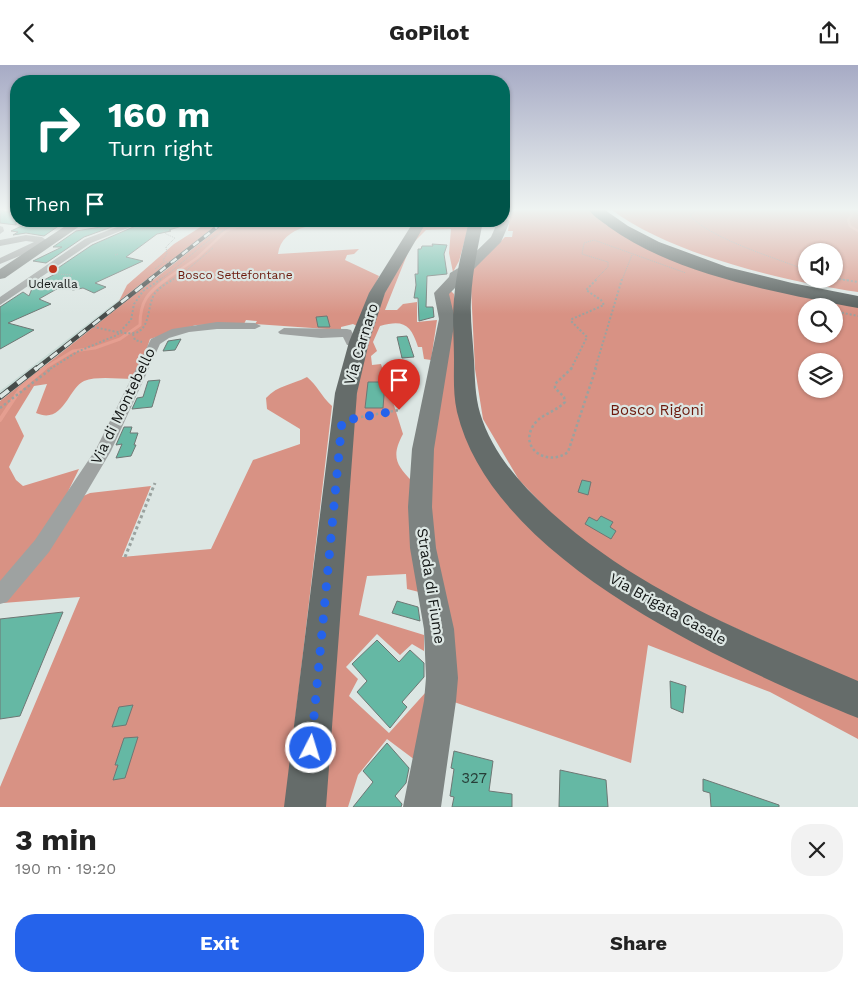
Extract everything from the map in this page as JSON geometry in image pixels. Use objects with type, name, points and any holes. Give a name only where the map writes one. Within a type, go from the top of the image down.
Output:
[{"type":"highway","points":[[657,245],[696,261],[759,281],[858,302]]},
{"type":"highway","points":[[666,245],[712,262],[792,284],[858,297]]},
{"type":"main road","points":[[0,275],[46,245]]},
{"type":"main road","name":"Via Carnaro","points":[[305,807],[342,421],[351,367],[377,293],[407,245]]},
{"type":"main road","name":"Via Brigata Casale","points":[[470,245],[454,290],[464,381],[470,418],[477,437],[507,485],[544,525],[587,561],[636,594],[720,639],[858,700]]},
{"type":"main road","points":[[454,290],[492,245]]},
{"type":"main road","name":"Strada di Fiume","points":[[422,807],[440,701],[442,678],[439,629],[420,531],[420,488],[423,449],[454,290]]},
{"type":"street","points":[[0,260],[15,255],[34,245]]},
{"type":"street","points":[[0,302],[83,245]]},
{"type":"street","name":"Via di Montebello","points":[[0,595],[42,546],[103,451],[155,342],[166,336],[201,326],[255,326]]},
{"type":"street","points":[[284,333],[321,335],[347,333],[351,342],[359,343]]},
{"type":"path","points":[[165,262],[163,260],[168,254],[166,247],[168,245]]},
{"type":"path","points":[[0,408],[45,372],[77,352],[122,331],[131,320],[134,304],[143,291],[182,264],[205,245]]},
{"type":"path","points":[[584,245],[582,247],[582,254],[608,262],[608,267],[586,290],[601,300],[604,305],[572,319],[571,321],[587,337],[574,366],[555,384],[564,397],[565,402],[561,408],[537,421],[532,427],[529,440],[531,447],[536,453],[556,459],[563,457],[568,452],[586,399],[618,288],[632,255],[607,245]]},
{"type":"path","points":[[744,245],[798,267]]},
{"type":"path","points":[[89,326],[131,333],[145,326],[148,318],[147,311],[152,297],[213,248]]},
{"type":"path","points":[[155,269],[165,262],[182,264]]},
{"type":"path","points":[[843,280],[858,282]]},
{"type":"path","points":[[843,313],[858,316]]},
{"type":"path","points":[[131,333],[134,340],[147,342]]},
{"type":"path","points":[[342,421],[399,410]]},
{"type":"path","points":[[125,557],[155,483]]},
{"type":"shaded area","points":[[191,245],[198,245],[0,401],[0,391]]},
{"type":"green space","name":"Bosco Settefontane","points":[[173,245],[191,245],[119,301],[127,285]]},
{"type":"green space","name":"Bosco Settefontane","points":[[198,245],[282,245],[278,254],[359,249],[354,254],[347,255],[345,260],[379,276],[357,326],[353,324],[341,327],[341,330],[255,324],[257,321],[246,320],[244,324],[196,325],[150,339],[144,357],[132,379],[101,378],[84,381],[78,385],[59,410],[53,414],[36,413],[47,384],[34,386],[15,417],[24,436],[9,467],[16,480],[23,486],[79,469],[53,522],[0,589],[0,401]]},
{"type":"green space","points":[[450,245],[464,245],[459,261],[453,272],[449,253]]},
{"type":"green space","name":"Bosco Rigoni","points":[[497,245],[652,245],[673,256],[832,298],[798,298],[798,343],[843,343],[843,301],[858,305],[858,684],[654,591],[572,535],[519,480],[483,419],[475,369],[471,288],[473,269]]},
{"type":"green space","points":[[676,245],[798,245],[798,281],[730,264]]},
{"type":"green space","points":[[843,245],[858,245],[858,292],[835,288],[843,288]]},
{"type":"green space","points":[[409,250],[385,310],[397,310],[403,304],[417,302],[417,322],[437,320],[431,360],[424,359],[422,347],[418,347],[409,329],[395,323],[380,326],[373,342],[377,351],[371,356],[372,365],[381,364],[403,434],[396,454],[399,465],[412,481],[423,593],[407,589],[406,574],[367,576],[359,615],[424,635],[424,651],[412,644],[400,655],[377,634],[346,667],[358,679],[349,696],[389,733],[426,692],[415,760],[387,739],[358,775],[348,807],[320,807],[347,453],[364,349],[379,303]]},
{"type":"green space","points":[[451,291],[454,294],[456,367],[460,413],[466,435],[491,481],[539,536],[858,715],[858,739],[770,692],[648,645],[631,763],[454,702],[427,497],[444,292]]},
{"type":"green space","points":[[307,377],[332,406],[285,807],[0,807],[0,787],[80,597],[3,603],[79,498],[90,493],[151,486],[122,557],[211,549],[253,460],[300,444],[300,429],[267,409],[266,398],[280,388]]},
{"type":"building","points":[[56,245],[73,245],[46,263],[33,261],[62,247],[53,247]]},
{"type":"building","points":[[92,245],[143,245],[126,257],[143,261],[95,283],[106,287],[94,293],[83,288],[73,290],[62,286],[39,299],[51,304],[8,323],[34,330],[0,349],[0,307],[23,292],[29,296],[33,286],[57,273],[52,272]]},
{"type":"building","points":[[432,245],[447,245],[444,254],[447,274],[427,276],[426,307],[433,307],[434,317],[419,321],[418,298],[414,298],[415,274],[418,274],[418,249],[421,249],[422,246],[433,246]]},
{"type":"building","points":[[327,316],[330,327],[318,327],[316,317]]},
{"type":"building","points":[[407,336],[414,357],[402,358],[397,337]]},
{"type":"building","points":[[181,339],[175,350],[163,351],[168,341]]},
{"type":"building","points":[[160,380],[152,407],[132,409],[137,398],[143,397],[148,381]]},
{"type":"building","points":[[368,382],[385,382],[383,408],[365,408]]},
{"type":"building","points":[[124,427],[132,427],[130,433],[138,433],[134,445],[136,445],[131,456],[116,458],[122,444],[116,445]]},
{"type":"building","points":[[582,480],[591,482],[588,495],[578,492]]},
{"type":"building","points":[[601,516],[613,522],[610,527],[616,531],[611,539],[585,524],[589,517],[597,521]]},
{"type":"building","points":[[397,601],[418,607],[420,621],[392,613]]},
{"type":"building","points":[[63,612],[20,716],[0,719],[0,619]]},
{"type":"building","points":[[377,640],[399,662],[410,650],[424,663],[424,677],[402,702],[407,707],[390,728],[357,692],[367,681],[352,664]]},
{"type":"building","points":[[670,681],[686,686],[683,713],[671,708]]},
{"type":"building","points":[[133,705],[126,725],[112,727],[119,707]]},
{"type":"building","points":[[138,737],[125,778],[113,780],[118,765],[115,765],[124,738]]},
{"type":"building","points":[[387,743],[409,768],[406,783],[395,796],[402,804],[401,807],[353,807],[373,782],[363,771]]},
{"type":"building","points":[[454,751],[493,761],[489,791],[512,794],[512,807],[452,807],[454,797],[450,796],[454,769],[451,768]]},
{"type":"building","points":[[560,770],[606,780],[608,807],[559,807]]},
{"type":"building","points":[[703,779],[779,805],[779,807],[711,807],[710,793],[703,791]]},
{"type":"waterway","points":[[165,280],[197,258],[211,245]]},
{"type":"waterway","points":[[43,369],[73,351],[95,348],[120,339],[140,325],[140,317],[146,298],[167,279]]},
{"type":"waterway","points":[[0,420],[21,388],[45,368]]},
{"type":"railway","points":[[149,280],[194,245]]},
{"type":"railway","points":[[36,369],[151,279]]},
{"type":"railway","points":[[0,397],[37,368]]},
{"type":"place","name":"Udevalla","points":[[53,269]]},
{"type":"route","points":[[311,748],[342,421],[399,410]]}]
